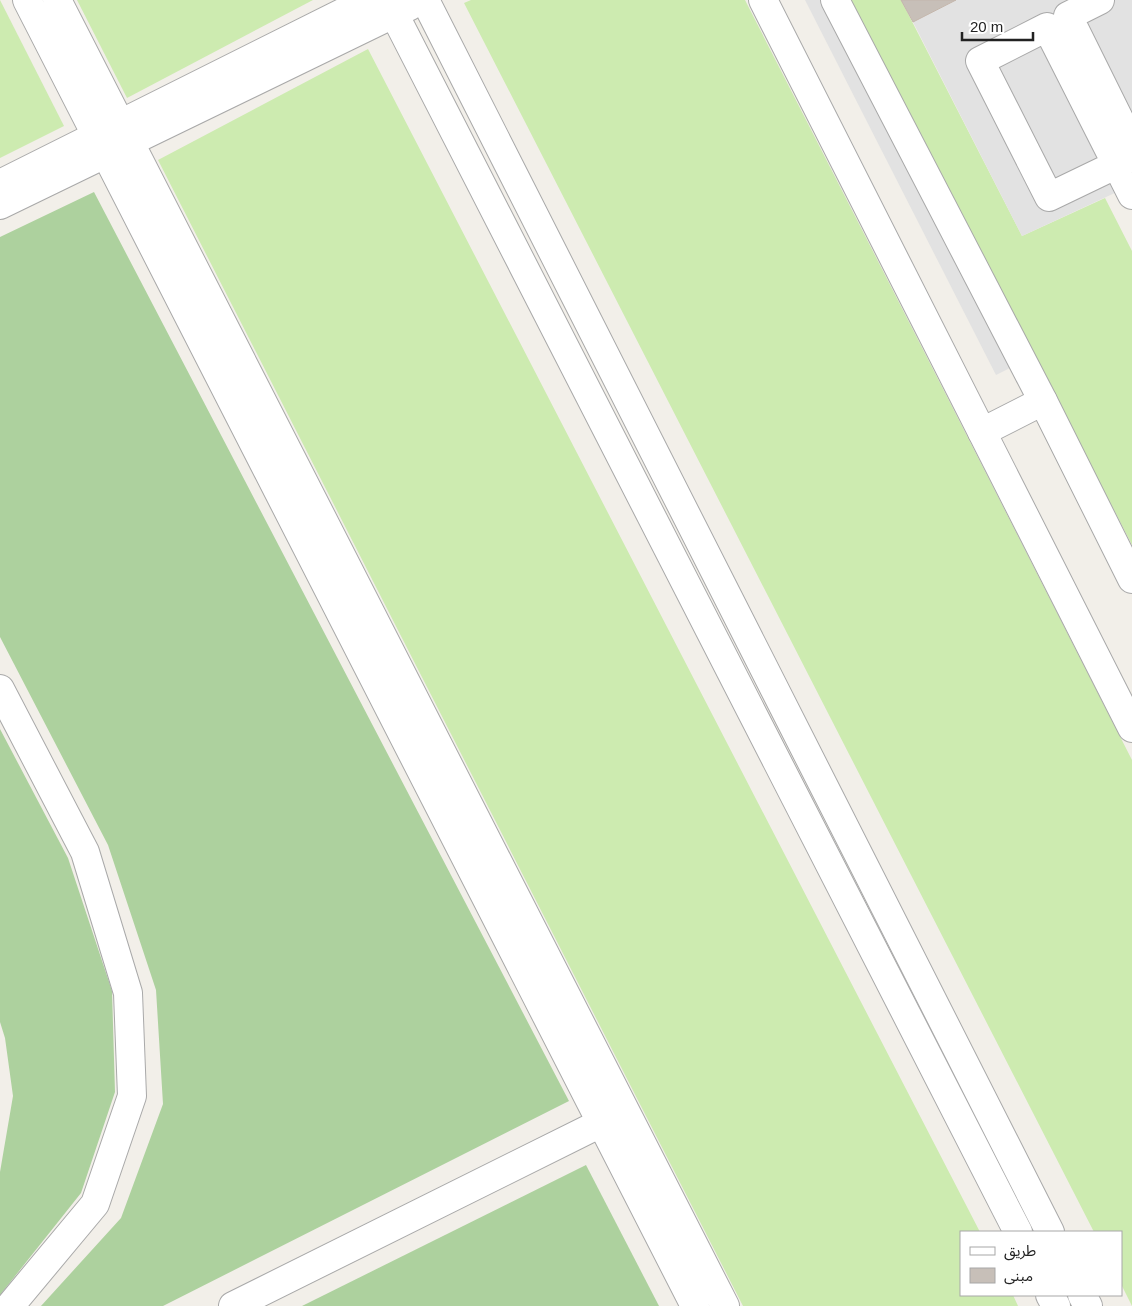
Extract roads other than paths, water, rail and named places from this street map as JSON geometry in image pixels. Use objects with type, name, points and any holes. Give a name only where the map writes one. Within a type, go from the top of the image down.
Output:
[{"type":"street","points":[[27,0],[113,139],[725,1306]]},
{"type":"street","points":[[57,0],[113,139],[601,1123],[695,1306]]},
{"type":"street","points":[[0,206],[113,139],[368,0]]},
{"type":"street","points":[[0,184],[113,139],[391,7],[424,0],[1049,1231]]},
{"type":"street","points":[[763,0],[989,428],[1132,693]]},
{"type":"street","points":[[782,0],[1132,728]]},
{"type":"street","points":[[835,0],[1043,401],[1132,579]]},
{"type":"street","points":[[1100,0],[980,61],[1050,197],[1127,155]]},
{"type":"street","points":[[391,7],[1017,1231]]},
{"type":"street","points":[[1057,22],[1127,155],[1132,195]]},
{"type":"street","points":[[989,428],[1043,401]]},
{"type":"street","points":[[0,689],[84,852],[128,993],[132,1096],[95,1204],[10,1306]]},
{"type":"street","points":[[233,1306],[601,1123]]}]
